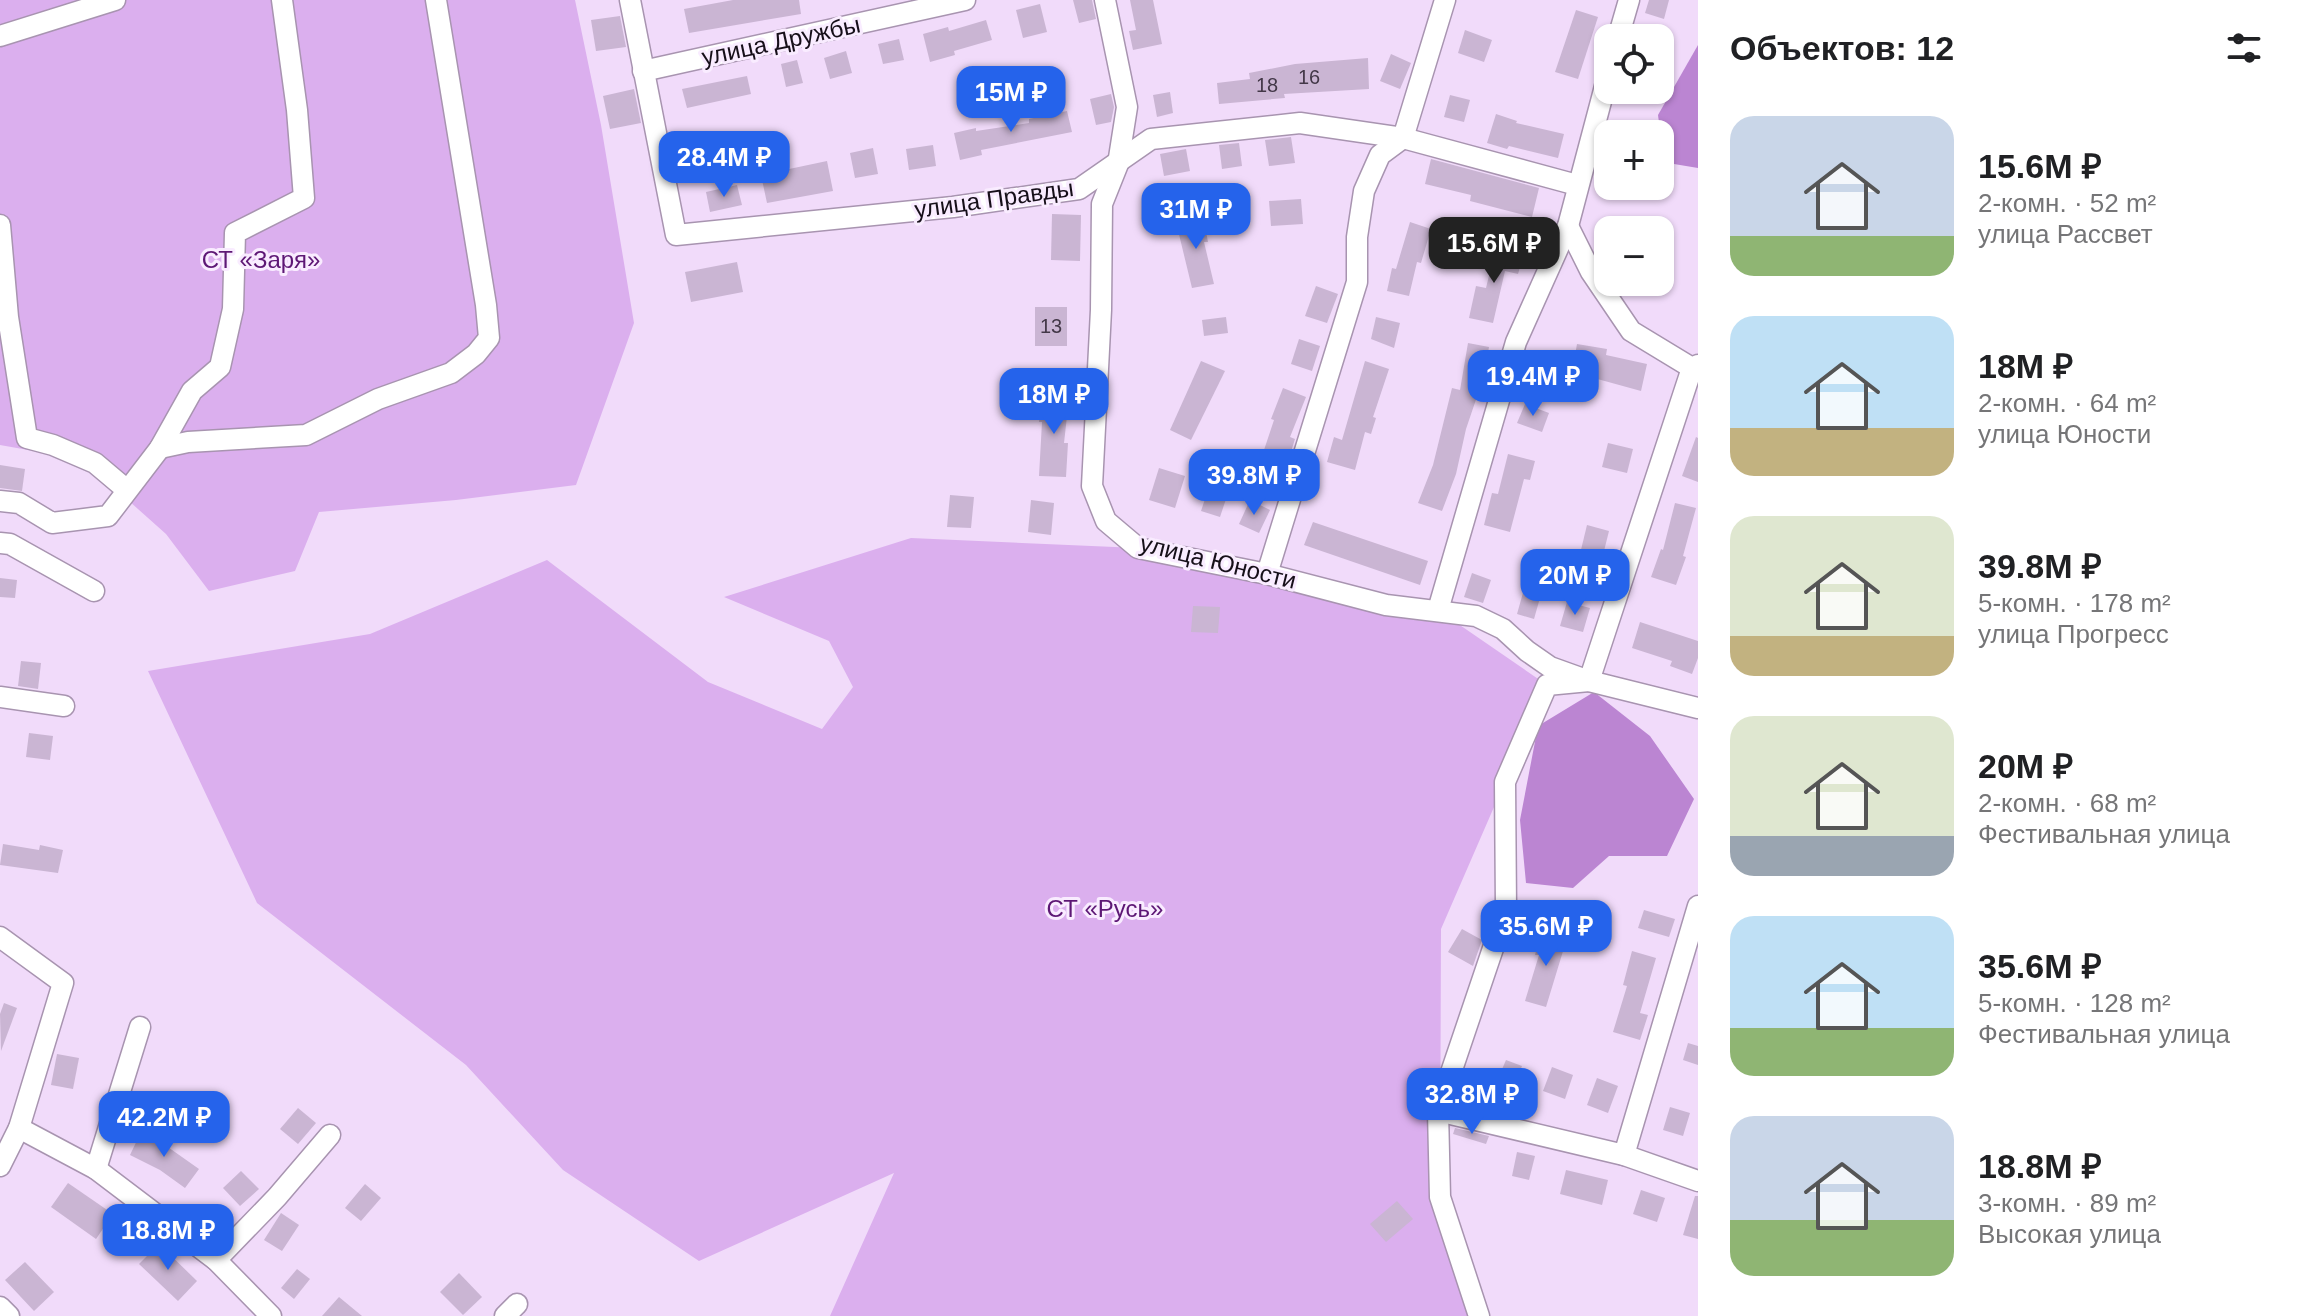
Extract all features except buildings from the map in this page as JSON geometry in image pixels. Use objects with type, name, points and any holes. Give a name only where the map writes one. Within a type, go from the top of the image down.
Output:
[{"type":"street","points":[[0,36],[115,0]]},
{"type":"street","points":[[0,501],[19,503],[52,523],[108,516],[160,448],[192,391],[220,367],[233,309],[235,233],[304,198],[297,110],[282,0]]},
{"type":"street","points":[[160,448],[188,442],[306,435],[378,399],[451,373],[476,354],[489,338],[436,0]]},
{"type":"street","points":[[630,0],[643,71]]},
{"type":"street","name":"улица Дружбы","points":[[643,71],[965,0]]},
{"type":"street","name":"улица Юности","points":[[1105,0],[1127,107],[1118,164],[1102,204],[1101,310],[1092,486],[1106,521],[1138,548],[1267,574],[1386,605],[1476,616],[1503,629],[1550,667],[1589,681],[1698,708]]},
{"type":"street","points":[[1267,574],[1357,282],[1357,237],[1364,191],[1380,155],[1403,138],[1445,0]]},
{"type":"street","points":[[1622,24],[1629,0]]},
{"type":"street","name":"улица Правды","points":[[643,71],[676,235],[953,207],[1079,189],[1151,139],[1300,123],[1403,138],[1577,185]]},
{"type":"street","points":[[1438,610],[1516,342],[1568,226],[1600,104]]},
{"type":"street","points":[[0,225],[8,317],[27,438],[53,445],[95,463],[127,490]]},
{"type":"street","points":[[1479,1316],[1440,1197],[1438,1111],[1506,910],[1505,782],[1547,685],[1589,681],[1695,366],[1631,331],[1591,272],[1568,226]]},
{"type":"street","points":[[0,543],[10,544],[94,591]]},
{"type":"street","points":[[0,697],[64,706]]},
{"type":"street","points":[[1624,1155],[1698,906]]},
{"type":"street","points":[[0,937],[63,983],[19,1128],[0,1166]]},
{"type":"street","points":[[96,1169],[140,1027]]},
{"type":"street","points":[[1438,1111],[1624,1155],[1698,1181]]},
{"type":"street","points":[[19,1128],[96,1169],[216,1260],[271,1316]]},
{"type":"street","points":[[216,1260],[277,1197],[330,1135]]},
{"type":"street","points":[[0,1307],[9,1316]]},
{"type":"green space","name":"СТ «Заря»","points":[[0,0],[575,0],[601,125],[634,323],[576,485],[319,512],[295,571],[209,591],[166,534],[102,473],[62,456],[0,445]]},
{"type":"green space","name":"СТ «Русь»","points":[[911,538],[1138,548],[1438,610],[1547,685],[1441,929],[1440,1197],[1479,1316],[830,1316],[894,1173],[699,1261],[563,1170],[466,1065],[257,903],[148,671],[370,634],[547,560],[708,682],[822,729],[853,687],[829,641],[724,597]]},
{"type":"shaded area","points":[[1698,45],[1698,168],[1674,164],[1674,120],[1659,120],[1664,104],[1674,104],[1674,87]]},
{"type":"shaded area","points":[[1594,692],[1650,736],[1694,799],[1667,856],[1609,856],[1573,888],[1526,883],[1520,820],[1538,726]]}]
